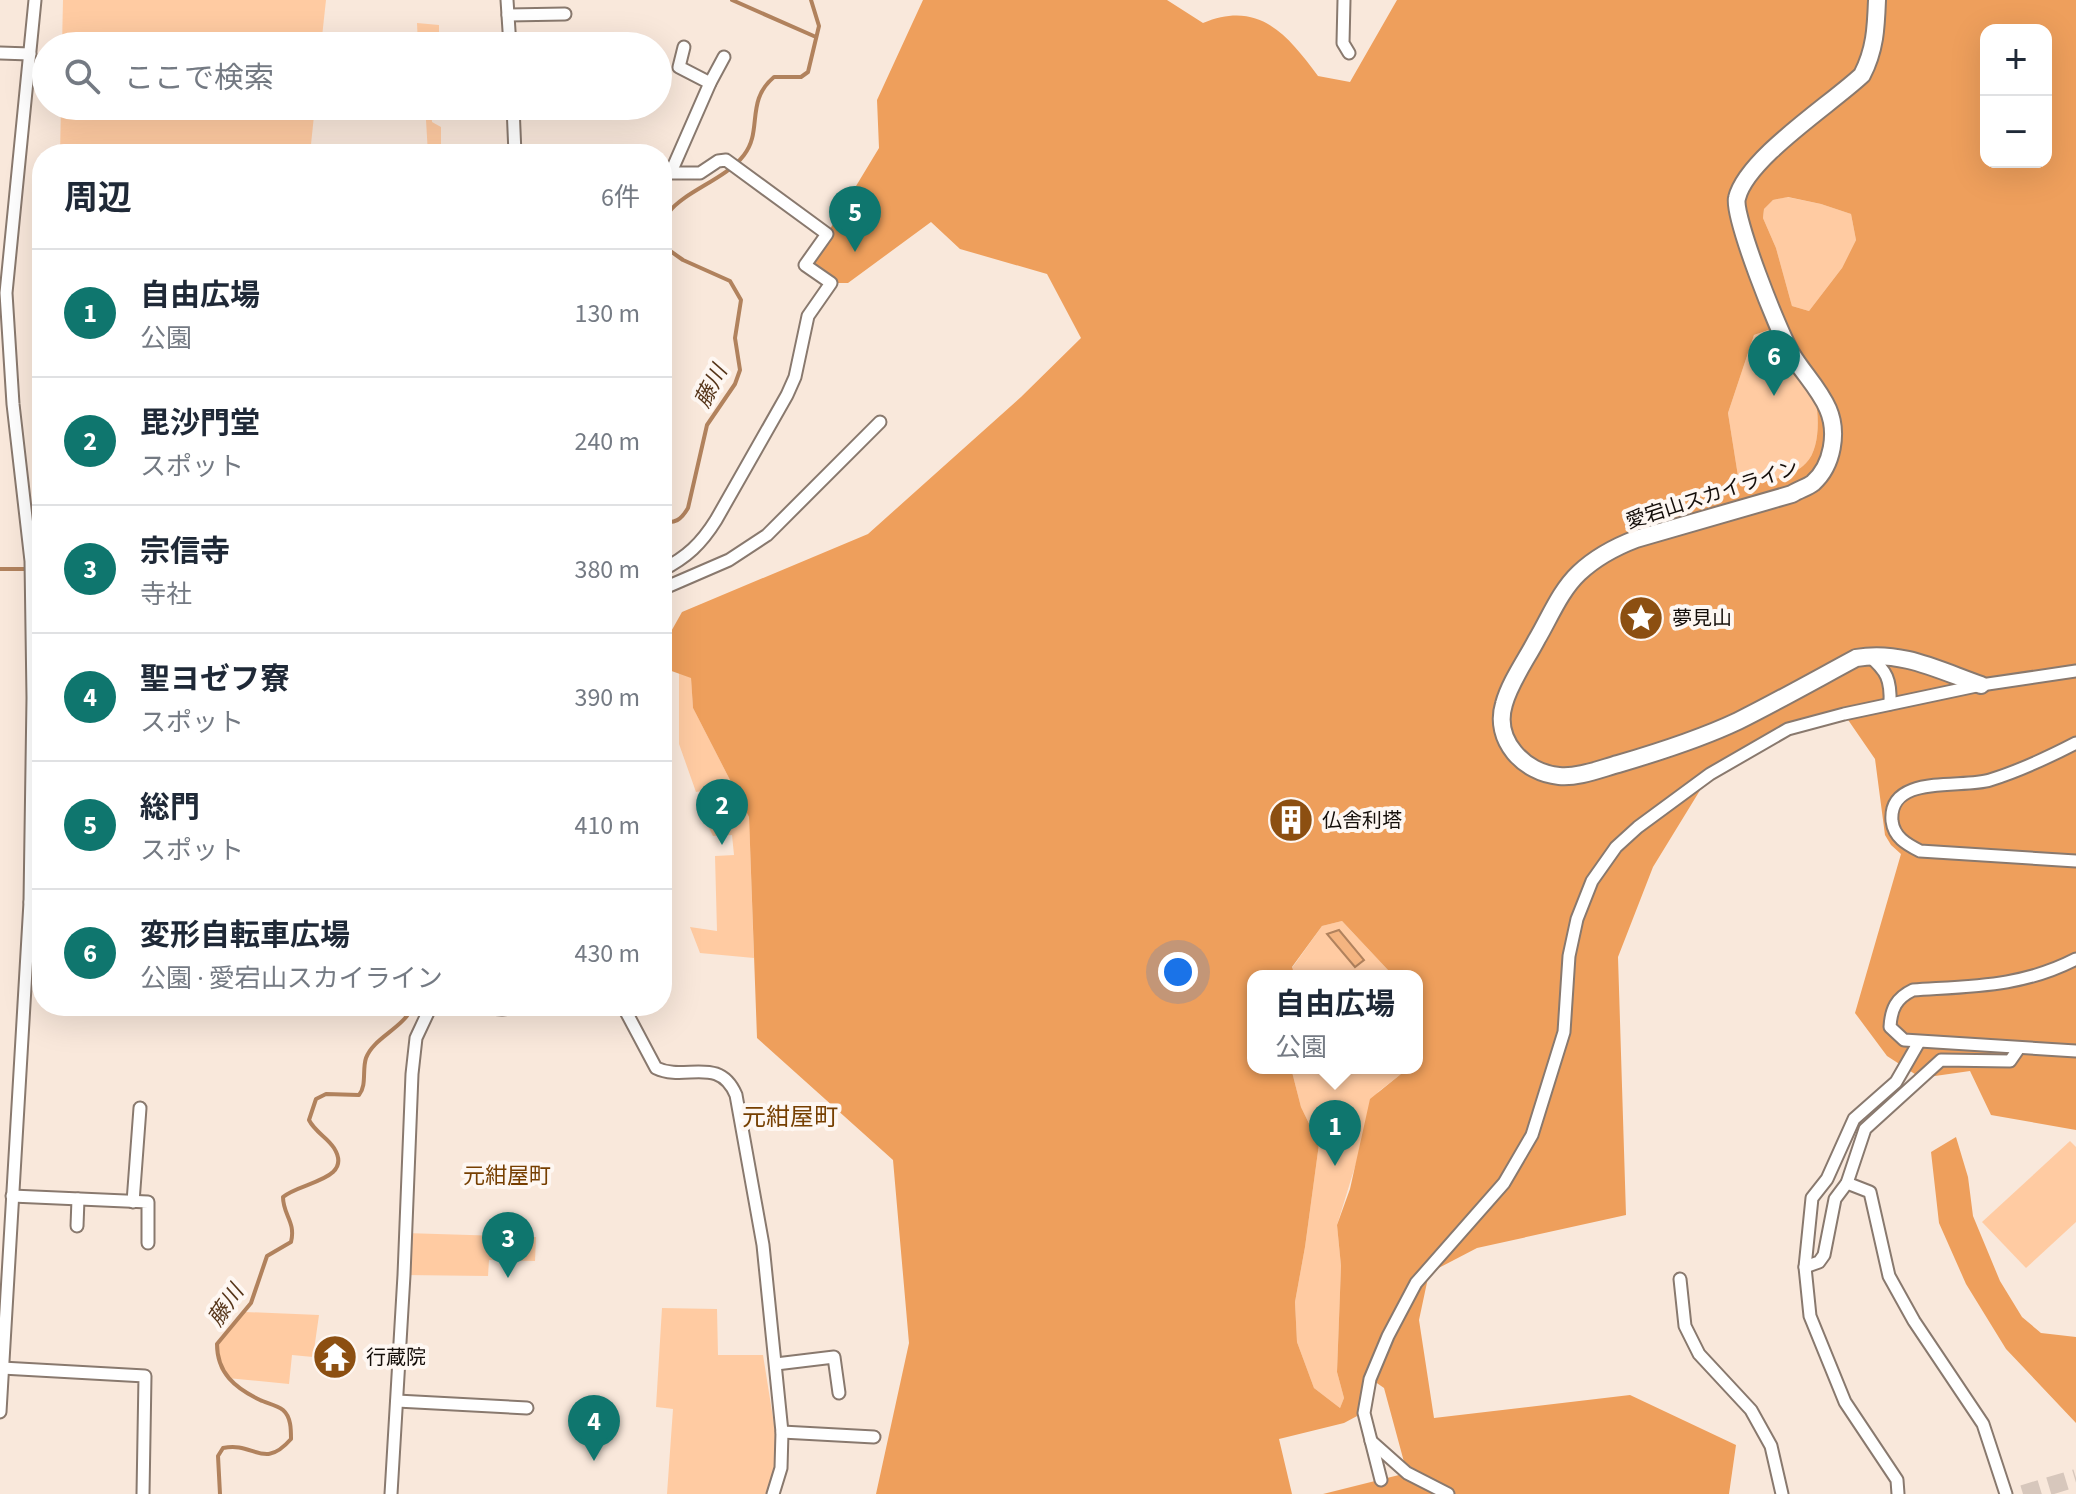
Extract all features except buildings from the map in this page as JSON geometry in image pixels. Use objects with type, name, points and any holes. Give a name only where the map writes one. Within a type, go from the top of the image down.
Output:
[{"type":"main road","name":"愛宕山スカイライン","points":[[1877,0],[1876,39],[1862,75],[1757,163],[1742,181],[1735,202],[1742,233],[1789,351],[1828,408],[1834,429],[1825,468],[1813,483],[1792,494],[1636,539],[1611,549],[1588,565],[1565,588],[1518,674],[1503,706],[1503,724],[1507,741],[1525,765],[1561,777],[1591,772],[1706,735],[1856,658],[1898,656],[1981,685]]},
{"type":"street","points":[[32,32],[35,0]]},
{"type":"street","points":[[507,0],[509,32]]},
{"type":"street","points":[[1344,0],[1343,43],[1349,53]]},
{"type":"street","points":[[508,15],[565,14]]},
{"type":"street","points":[[32,32],[6,293],[13,404],[31,561],[32,634]]},
{"type":"street","points":[[684,47],[679,67],[710,83]]},
{"type":"street","points":[[0,53],[30,54]]},
{"type":"street","points":[[672,160],[724,57]]},
{"type":"street","points":[[514,120],[515,144]]},
{"type":"street","points":[[672,172],[700,173],[718,161],[726,160],[827,234],[805,265],[831,283],[808,316],[795,377],[716,520],[689,555],[672,564]]},
{"type":"street","points":[[672,585],[729,560],[767,535],[880,422]]},
{"type":"street","points":[[1868,656],[1884,669],[1890,704]]},
{"type":"street","name":"愛宕山スカイライン","points":[[1981,685],[2076,671]]},
{"type":"street","points":[[1381,1480],[1364,1413],[1370,1379],[1416,1283],[1504,1183],[1532,1135],[1564,1032],[1569,956],[1577,919],[1592,881],[1616,847],[1710,774],[1788,729],[1981,685]]},
{"type":"street","points":[[2076,743],[1988,781],[1934,784],[1911,789],[1897,800],[1892,811],[1896,834],[1907,845],[1920,851],[2076,861]]},
{"type":"street","points":[[0,1412],[8,1194],[32,944]]},
{"type":"street","points":[[2076,959],[2050,972],[2004,984],[1913,990],[1900,996],[1891,1016],[1890,1027],[1904,1040],[1919,1042],[2076,1051]]},
{"type":"street","points":[[391,1494],[412,1074],[416,1038],[426,1016]]},
{"type":"street","points":[[628,1016],[656,1068],[664,1072],[713,1072],[732,1086],[736,1095],[763,1245],[776,1364],[782,1432],[781,1468],[773,1494]]},
{"type":"street","points":[[1898,1494],[1897,1480],[1845,1402],[1810,1316],[1805,1267],[1812,1198],[1827,1179],[1854,1119],[1896,1082],[1919,1042]]},
{"type":"street","points":[[1805,1267],[1819,1262],[1824,1255],[1835,1199],[1847,1183],[1865,1129],[1941,1060],[2010,1061],[2019,1048]]},
{"type":"street","points":[[133,1202],[140,1108]]},
{"type":"street","points":[[1847,1183],[1870,1192],[1889,1276],[1914,1321],[1983,1424],[2006,1494]]},
{"type":"street","points":[[8,1194],[148,1202],[148,1243]]},
{"type":"street","points":[[77,1226],[78,1199]]},
{"type":"street","points":[[1680,1279],[1685,1326],[1699,1354],[1751,1410],[1771,1446],[1782,1494]]},
{"type":"street","points":[[776,1364],[834,1357],[839,1393]]},
{"type":"street","points":[[2,1368],[145,1376],[143,1494]]},
{"type":"street","points":[[397,1401],[527,1408]]},
{"type":"street","points":[[782,1432],[874,1437]]},
{"type":"street","points":[[1371,1441],[1407,1473],[1448,1494]]},
{"type":"shaded area","points":[[63,0],[326,0],[323,32],[62,32]]},
{"type":"shaded area","points":[[923,0],[1167,0],[1203,23],[1240,16],[1270,25],[1295,47],[1318,76],[1350,82],[1397,0],[2076,0],[2076,1130],[1991,1115],[1970,1071],[1921,1078],[1887,1056],[1855,1013],[1901,854],[1885,835],[1875,759],[1844,714],[1788,729],[1710,774],[1653,867],[1618,957],[1626,1215],[1477,1248],[1429,1273],[1419,1320],[1434,1418],[1630,1395],[1736,1445],[1729,1494],[1323,1494],[1407,1473],[1384,1388],[1371,1379],[1359,1415],[1344,1423],[1279,1439],[1292,1494],[876,1494],[909,1343],[893,1160],[757,1038],[749,817],[693,708],[691,678],[672,671],[672,630],[682,612],[868,534],[1021,397],[1081,338],[1047,274],[960,249],[931,222],[848,283],[831,283],[805,265],[879,148],[877,100]],"holes":[[[1788,197],[1851,214],[1856,240],[1842,268],[1809,311],[1792,306],[1776,248],[1763,218],[1764,209],[1773,200]],[[1780,326],[1804,366],[1816,399],[1818,423],[1811,455],[1806,463],[1787,475],[1749,485],[1738,476],[1728,413],[1754,335]],[[1342,921],[1388,970],[1423,970],[1423,1074],[1401,1074],[1370,1099],[1350,1189],[1337,1225],[1341,1266],[1337,1372],[1344,1398],[1340,1408],[1314,1388],[1297,1342],[1295,1302],[1319,1144],[1301,1107],[1293,1074],[1247,1074],[1247,970],[1293,970],[1292,967],[1322,926]]]},
{"type":"shaded area","points":[[417,23],[439,25],[439,32],[417,32]]},
{"type":"shaded area","points":[[61,120],[314,120],[311,144],[60,144]]},
{"type":"shaded area","points":[[426,120],[432,120],[441,127],[441,144],[427,144]]},
{"type":"shaded area","points":[[1787,197],[1851,214],[1856,240],[1842,268],[1809,311],[1792,306],[1776,248],[1763,218],[1764,209],[1773,200]]},
{"type":"shaded area","points":[[1780,326],[1804,366],[1813,389],[1818,423],[1815,446],[1806,463],[1794,472],[1749,485],[1738,476],[1728,413],[1754,335]]},
{"type":"shaded area","points":[[679,673],[691,677],[693,708],[749,817],[754,958],[700,953],[690,927],[717,931],[715,856],[734,855],[732,835],[713,836],[705,820],[715,818],[709,790],[696,792],[679,744]]},
{"type":"shaded area","points":[[1342,921],[1388,970],[1293,970],[1322,926]]},
{"type":"shaded area","points":[[1339,930],[1364,960],[1355,967],[1327,934]]},
{"type":"shaded area","points":[[1293,1074],[1401,1074],[1378,1092],[1337,1225],[1341,1266],[1337,1372],[1344,1398],[1340,1408],[1314,1388],[1297,1342],[1295,1302],[1319,1144],[1301,1107]]},
{"type":"shaded area","points":[[1956,1137],[1968,1177],[1973,1216],[2000,1281],[2022,1317],[2041,1333],[2076,1337],[2076,1423],[2006,1349],[1966,1284],[1939,1223],[1931,1152]]},
{"type":"shaded area","points":[[2070,1141],[2076,1147],[2076,1222],[2026,1268],[1982,1222]]},
{"type":"shaded area","points":[[405,1233],[536,1237],[535,1261],[489,1260],[488,1276],[404,1275]]},
{"type":"shaded area","points":[[662,1308],[717,1309],[718,1355],[763,1355],[781,1468],[773,1494],[667,1494],[673,1409],[656,1407]]},
{"type":"shaded area","points":[[245,1312],[319,1315],[313,1357],[292,1355],[289,1384],[227,1378],[220,1369],[217,1344]]},
{"type":"waterway","points":[[732,0],[816,37]]},
{"type":"waterway","name":"藤川","points":[[672,210],[727,171],[744,155],[750,146],[757,106],[765,86],[774,77],[801,77],[808,72],[819,26],[811,0]]},
{"type":"waterway","name":"藤川","points":[[672,252],[730,281],[741,300],[735,338],[740,370],[735,384],[707,425],[688,508],[683,516],[672,522]]},
{"type":"waterway","points":[[0,569],[29,569]]},
{"type":"waterway","name":"藤川","points":[[220,1494],[218,1456],[223,1448],[273,1453],[291,1439],[291,1435],[289,1420],[283,1410],[251,1395],[229,1378],[220,1363],[217,1344],[251,1303],[267,1256],[291,1242],[292,1229],[283,1197],[322,1179],[337,1167],[334,1148],[309,1120],[316,1099],[326,1094],[359,1095],[370,1051],[407,1016]]},
{"type":"tunnel","points":[[2023,1494],[2076,1478]]},
{"type":"place","name":"総門","points":[[855,252]]},
{"type":"place","name":"変形自転車広場","points":[[1774,396]]},
{"type":"place","name":"夢見山","points":[[1641,618]]},
{"type":"place","name":"仏舎利塔","points":[[1291,820]]},
{"type":"place","name":"毘沙門堂","points":[[722,845]]},
{"type":"place","name":"自由広場","points":[[1335,1166]]},
{"type":"place","name":"宗信寺","points":[[508,1278]]},
{"type":"place","name":"行蔵院","points":[[335,1357]]},
{"type":"place","name":"聖ヨゼフ寮","points":[[594,1461]]},
{"type":"district","name":"元紺屋町","points":[[790,1117]]},
{"type":"district","name":"元紺屋町","points":[[507,1175]]}]
